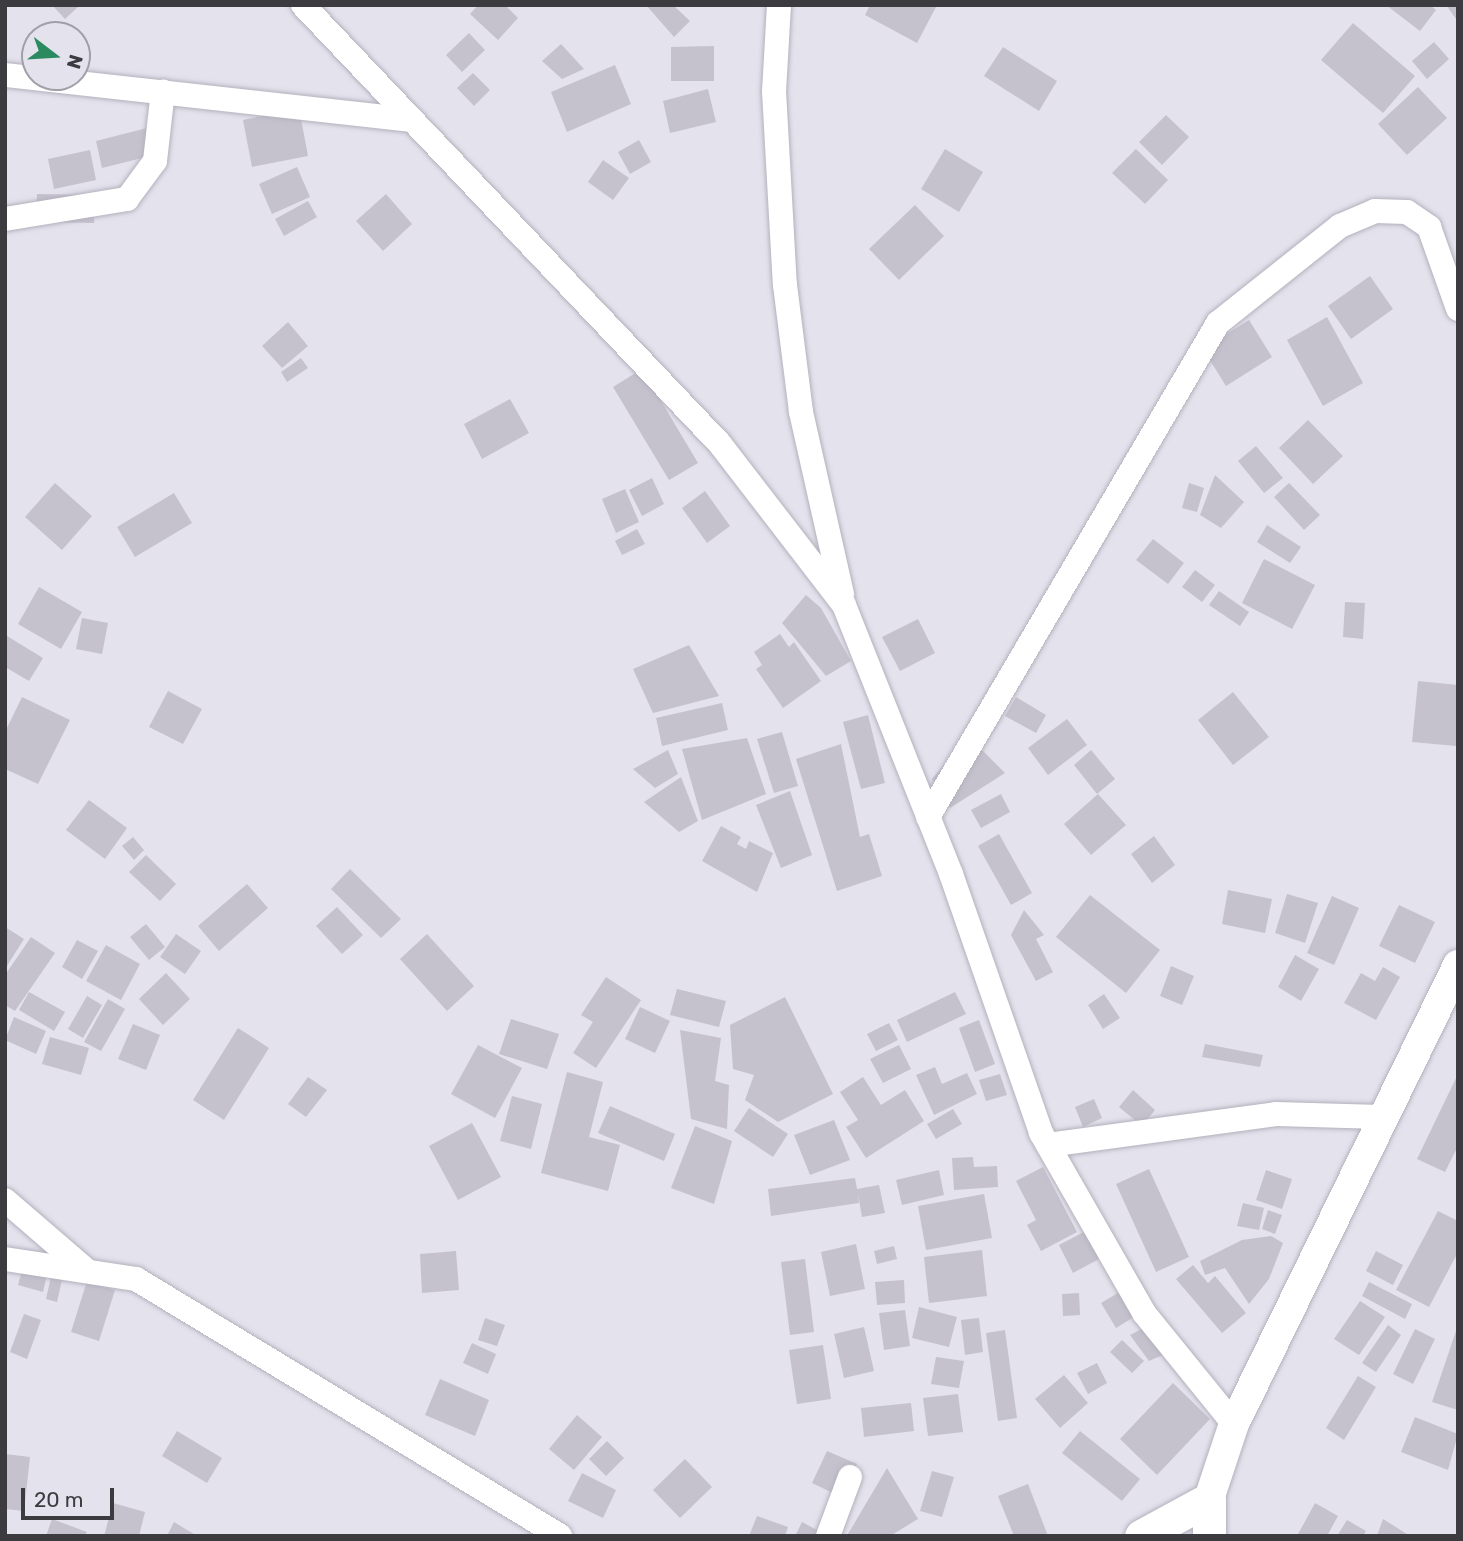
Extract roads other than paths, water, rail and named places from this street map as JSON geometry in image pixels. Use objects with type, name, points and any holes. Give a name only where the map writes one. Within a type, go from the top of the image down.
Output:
[{"type":"main road","points":[[1141,1536],[1209,1499],[1209,1536]]},
{"type":"street","points":[[303,5],[720,444],[785,520],[844,605]]},
{"type":"street","points":[[779,5],[774,91],[785,285],[801,412],[844,605],[928,817],[1048,1145],[1144,1313],[1234,1424]]},
{"type":"street","points":[[5,75],[412,120]]},
{"type":"street","points":[[5,219],[127,199],[155,161],[163,91]]},
{"type":"street","points":[[928,817],[1218,323],[1340,226],[1376,211],[1407,212],[1429,228],[1458,309]]},
{"type":"street","points":[[1209,1499],[1234,1424],[1381,1117],[1458,965]]},
{"type":"street","points":[[1048,1145],[1276,1114],[1381,1117]]},
{"type":"street","points":[[5,1200],[86,1270]]},
{"type":"street","points":[[5,1259],[136,1279],[190,1309],[559,1536]]},
{"type":"street","points":[[828,1536],[850,1477]]}]
